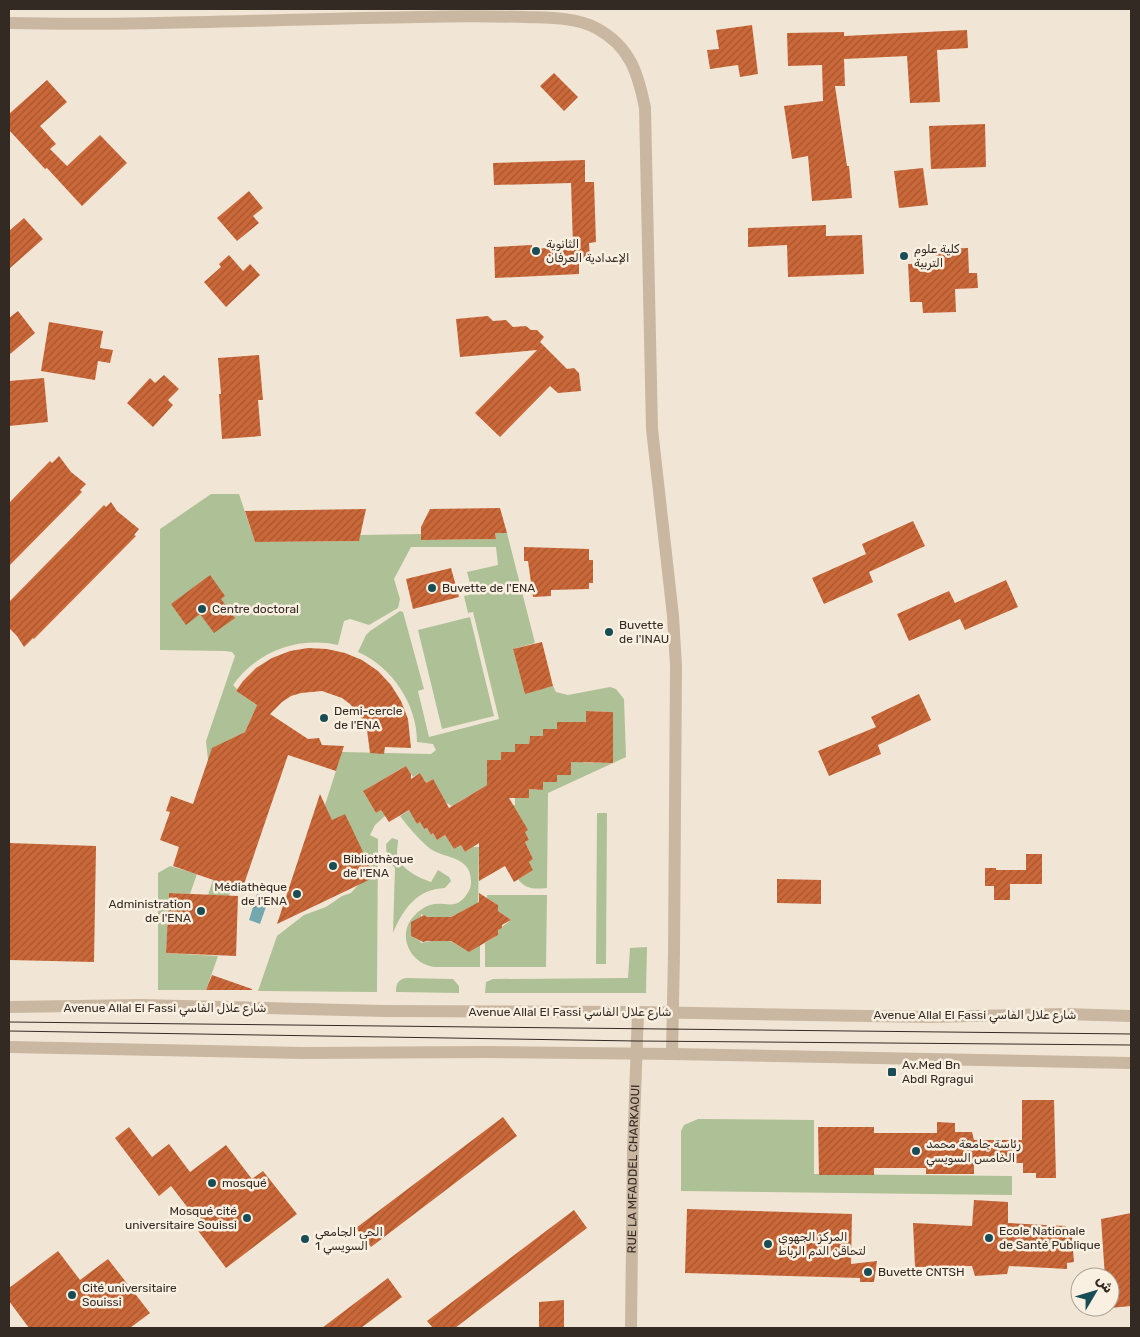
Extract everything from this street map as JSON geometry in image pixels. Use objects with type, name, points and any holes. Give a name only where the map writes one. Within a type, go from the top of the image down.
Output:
[{"type":"street","points":[[9,23],[171,23],[476,16],[550,18],[578,22],[595,28],[616,43],[627,56],[636,71],[645,108],[652,429],[672,608],[676,666],[672,1054]]},
{"type":"street","name":"Avenue Allal El Fassi شارع علال الفاسي","points":[[9,1007],[140,1005],[385,1011],[673,1012],[929,1017],[1064,1014],[1131,1016]]},
{"type":"street","name":"RUE LA MFADDEL CHARKAOUI","points":[[631,1328],[635,1054],[638,1012]]},
{"type":"street","points":[[9,1047],[304,1053],[672,1054],[1131,1063]]},
{"type":"green space","points":[[211,494],[239,494],[255,542],[358,541],[360,535],[421,534],[422,540],[496,539],[495,533],[507,533],[535,643],[513,649],[525,693],[553,686],[556,692],[568,695],[610,687],[616,689],[624,699],[626,757],[548,793],[547,888],[528,887],[518,879],[533,870],[529,862],[533,859],[525,842],[529,840],[525,832],[528,830],[501,805],[515,805],[515,798],[529,789],[543,790],[543,782],[557,782],[557,775],[571,775],[571,758],[585,763],[612,763],[613,712],[586,711],[586,722],[558,722],[557,729],[543,729],[543,736],[530,736],[529,744],[516,744],[515,752],[501,760],[488,760],[487,785],[452,806],[433,796],[433,779],[426,783],[420,773],[413,777],[406,766],[363,791],[376,813],[381,810],[385,816],[375,825],[370,835],[378,839],[377,992],[258,991],[277,936],[304,915],[326,907],[342,896],[351,893],[359,884],[325,805],[342,752],[431,754],[436,750],[433,744],[417,742],[413,714],[400,688],[392,677],[382,667],[358,652],[366,635],[400,611],[403,612],[424,689],[418,691],[429,737],[499,719],[473,612],[468,613],[464,596],[473,594],[467,572],[498,565],[496,547],[411,547],[394,579],[400,599],[398,608],[369,625],[350,619],[344,621],[338,645],[308,643],[279,649],[266,655],[242,673],[233,685],[237,689],[236,691],[257,705],[245,732],[229,740],[208,760],[206,741],[235,656],[232,652],[225,651],[160,650],[160,529]]},
{"type":"green space","points":[[470,617],[494,716],[442,729],[418,630]]},
{"type":"green space","points":[[411,809],[417,824],[420,822],[431,835],[433,833],[437,840],[445,835],[454,849],[461,845],[465,852],[473,847],[479,847],[478,911],[466,909],[445,920],[445,917],[427,917],[421,914],[421,917],[411,922],[411,936],[421,943],[445,938],[466,950],[480,942],[480,967],[429,966],[421,962],[409,949],[406,941],[406,932],[409,924],[416,914],[421,909],[430,905],[458,903],[467,894],[471,883],[467,867],[462,862],[428,847],[406,824],[400,816]]},
{"type":"green space","points":[[597,813],[607,813],[606,964],[596,964]]},
{"type":"green space","points":[[392,838],[398,840],[398,858],[410,872],[431,882],[438,870],[449,877],[451,881],[445,888],[426,892],[412,902],[401,916],[393,933],[395,868],[387,859],[386,844]]},
{"type":"green space","points":[[170,866],[197,874],[190,894],[169,893],[166,953],[218,956],[206,990],[158,990],[158,873]]},
{"type":"green space","points":[[213,880],[232,886],[229,896],[208,895]]},
{"type":"green space","points":[[487,895],[547,895],[546,967],[485,967],[485,943],[498,935],[498,930],[511,920],[498,911],[498,905],[487,898]]},
{"type":"green space","points":[[647,947],[646,993],[485,993],[486,982],[493,979],[628,978],[630,948]]},
{"type":"green space","points":[[406,978],[453,979],[459,986],[459,993],[396,992],[398,982]]},
{"type":"green space","points":[[698,1119],[814,1120],[814,1174],[1012,1176],[1012,1195],[681,1191],[681,1131],[684,1125]]},
{"type":"water","points":[[257,894],[269,898],[260,924],[249,920]]},
{"type":"building","points":[[752,25],[758,74],[740,77],[738,65],[710,69],[707,50],[719,49],[716,30]]},
{"type":"building","points":[[967,30],[968,48],[937,50],[940,102],[910,103],[907,56],[844,59],[845,86],[835,86],[847,166],[849,166],[852,198],[812,201],[808,156],[792,159],[784,106],[823,101],[822,65],[788,66],[787,33],[844,32],[844,36]]},
{"type":"building","points":[[554,73],[578,97],[564,111],[540,86]]},
{"type":"building","points":[[47,80],[67,102],[40,126],[56,144],[50,149],[67,166],[100,135],[127,163],[82,206],[9,130],[9,114]]},
{"type":"building","points":[[985,124],[986,167],[931,169],[929,126]]},
{"type":"building","points":[[585,160],[585,182],[594,182],[596,242],[589,243],[590,258],[579,259],[579,274],[495,278],[494,247],[532,245],[532,249],[573,246],[571,183],[494,185],[493,163]]},
{"type":"building","points":[[923,168],[928,205],[899,208],[894,171]]},
{"type":"building","points":[[249,191],[263,208],[253,216],[259,223],[237,241],[217,218]]},
{"type":"building","points":[[24,218],[43,239],[9,269],[9,231]]},
{"type":"building","points":[[826,225],[826,236],[862,235],[864,274],[788,277],[787,245],[748,247],[748,228]]},
{"type":"building","points":[[968,248],[969,273],[977,273],[978,288],[955,289],[956,312],[923,313],[922,302],[910,302],[908,264],[937,263],[936,249]]},
{"type":"building","points":[[229,255],[243,271],[250,264],[260,275],[226,307],[204,282],[221,267],[219,264]]},
{"type":"building","points":[[18,311],[35,333],[9,355],[9,318]]},
{"type":"building","points":[[488,316],[493,321],[506,320],[513,327],[526,326],[531,330],[537,330],[544,337],[540,342],[567,369],[574,368],[579,373],[581,391],[558,393],[550,386],[500,437],[475,413],[537,350],[460,357],[456,319]]},
{"type":"building","points":[[49,322],[103,331],[100,348],[113,350],[110,363],[98,361],[95,380],[41,371]]},
{"type":"building","points":[[259,355],[263,400],[258,400],[261,436],[222,439],[218,358]]},
{"type":"building","points":[[164,375],[179,389],[168,400],[173,405],[153,427],[127,403],[150,378],[155,383]]},
{"type":"building","points":[[44,378],[48,422],[9,426],[9,381]]},
{"type":"building","points":[[59,456],[71,472],[86,484],[80,490],[82,492],[9,566],[9,503],[50,461],[52,463]]},
{"type":"building","points":[[111,502],[117,511],[139,529],[134,535],[136,536],[24,647],[9,628],[9,602],[104,505],[106,507]]},
{"type":"building","points":[[500,508],[507,533],[495,533],[496,539],[421,540],[421,527],[430,509]]},
{"type":"building","points":[[366,509],[359,541],[255,542],[245,511]]},
{"type":"building","points":[[913,521],[925,546],[869,572],[873,582],[824,604],[812,578],[866,554],[862,544]]},
{"type":"building","points":[[524,547],[589,549],[589,560],[593,560],[593,583],[589,583],[589,589],[551,590],[551,596],[533,597],[528,561],[524,561]]},
{"type":"building","points":[[451,568],[459,597],[413,609],[406,579]]},
{"type":"building","name":"Centre doctoral","points":[[210,575],[225,596],[221,599],[235,618],[214,633],[200,614],[186,625],[171,604]]},
{"type":"building","points":[[1006,580],[1018,607],[965,630],[960,619],[909,641],[897,614],[949,591],[955,603]]},
{"type":"building","points":[[542,642],[553,686],[525,694],[513,649]]},
{"type":"building","points":[[308,648],[327,649],[345,653],[362,660],[378,671],[391,685],[401,701],[408,719],[411,748],[385,747],[384,754],[370,753],[367,730],[363,720],[350,704],[342,698],[322,691],[291,696],[270,714],[308,739],[319,738],[322,745],[344,746],[336,771],[288,755],[242,890],[173,866],[179,847],[160,840],[170,812],[166,811],[171,796],[193,804],[212,748],[245,732],[257,705],[236,691],[256,668],[272,658],[290,651]]},
{"type":"building","points":[[919,694],[931,720],[878,745],[881,754],[829,776],[818,751],[876,727],[871,717]]},
{"type":"building","points":[[586,711],[613,712],[613,763],[571,762],[571,775],[557,775],[557,782],[543,782],[543,790],[529,789],[529,798],[509,798],[528,830],[525,832],[529,840],[525,842],[533,859],[529,862],[533,870],[514,882],[505,866],[479,881],[479,843],[465,852],[461,845],[454,849],[445,835],[437,840],[433,833],[431,835],[427,828],[424,829],[420,822],[417,824],[409,810],[389,822],[381,810],[376,813],[363,791],[406,766],[411,774],[411,779],[420,773],[426,783],[433,779],[449,808],[487,785],[487,760],[501,760],[501,752],[515,752],[515,744],[529,744],[530,736],[543,736],[543,729],[557,729],[557,722],[586,722]]},
{"type":"building","name":"Bibliothèque de l'ENA","points":[[320,794],[332,820],[345,814],[375,877],[277,924]]},
{"type":"building","points":[[9,843],[96,846],[94,962],[9,960]]},
{"type":"building","points":[[1026,854],[1042,854],[1042,884],[1010,884],[1010,900],[994,900],[994,886],[985,886],[985,868],[1026,870]]},
{"type":"building","points":[[777,879],[821,880],[821,904],[777,903]]},
{"type":"building","name":"Administration de l'ENA","points":[[169,893],[238,896],[236,956],[166,953]]},
{"type":"building","points":[[479,893],[498,905],[498,911],[511,920],[502,925],[502,928],[498,930],[498,935],[469,952],[451,941],[423,942],[411,936],[411,922],[424,915],[427,917],[451,917],[479,902]]},
{"type":"building","points":[[212,975],[252,989],[252,990],[206,990]]},
{"type":"building","name":"رئاسة جامعة محمد الخامس السويسي","points":[[1022,1100],[1054,1100],[1056,1178],[1036,1178],[1036,1173],[1023,1173],[1023,1163],[974,1163],[974,1174],[926,1174],[926,1168],[874,1168],[874,1175],[819,1175],[818,1127],[874,1127],[874,1133],[937,1133],[937,1122],[955,1123],[955,1132],[972,1132],[974,1140],[1022,1140]]},
{"type":"building","points":[[503,1117],[517,1136],[371,1247],[356,1228]]},
{"type":"building","points":[[129,1127],[152,1157],[169,1144],[190,1172],[226,1145],[252,1179],[263,1171],[297,1214],[226,1268],[193,1224],[198,1221],[171,1186],[159,1196],[115,1138]]},
{"type":"building","name":"Ecole Nationale de Santé Publique","points":[[974,1200],[1008,1202],[1008,1223],[1066,1226],[1065,1238],[1072,1237],[1074,1262],[1067,1263],[1067,1269],[1009,1266],[1007,1274],[975,1276],[972,1266],[915,1267],[913,1223],[972,1226]]},
{"type":"building","name":"المركز الجهوي لتحاقن الدم الرباط","points":[[687,1209],[852,1214],[851,1264],[877,1261],[874,1282],[860,1282],[860,1278],[685,1273]]},
{"type":"building","points":[[574,1210],[587,1228],[455,1328],[433,1328],[427,1321]]},
{"type":"building","points":[[1131,1213],[1131,1306],[1120,1307],[1120,1267],[1104,1267],[1101,1219]]},
{"type":"building","name":"Cité universitaire Souissi","points":[[58,1251],[80,1280],[108,1259],[150,1313],[130,1328],[29,1328],[9,1301],[9,1288]]},
{"type":"building","points":[[388,1278],[402,1297],[361,1328],[322,1328]]},
{"type":"building","points":[[564,1300],[564,1328],[539,1328],[539,1302]]},
{"type":"tram line","points":[[9,1022],[1131,1034]]},
{"type":"tram line","points":[[9,1031],[636,1041],[1131,1045]]},
{"type":"place","name":"الثانوية الإعدادية العرفان","points":[[536,251]]},
{"type":"place","name":"كلية علوم التربية","points":[[904,256]]},
{"type":"place","name":"Buvette de l'ENA","points":[[432,588]]},
{"type":"place","name":"Centre doctoral","points":[[202,609]]},
{"type":"place","name":"Buvette de l'INAU","points":[[609,632]]},
{"type":"place","name":"Demi-cercle de l'ENA","points":[[324,718]]},
{"type":"place","name":"Bibliothèque de l'ENA","points":[[333,866]]},
{"type":"place","name":"Médiathèque de l'ENA","points":[[297,894]]},
{"type":"place","name":"Administration de l'ENA","points":[[201,911]]},
{"type":"place","name":"Av.Med Bn Abdl Rgragui","points":[[892,1072]]},
{"type":"place","name":"رئاسة جامعة محمد الخامس السويسي","points":[[916,1151]]},
{"type":"place","name":"mosqué","points":[[212,1183]]},
{"type":"place","name":"Mosqué cité universitaire Souissi","points":[[247,1218]]},
{"type":"place","name":"Ecole Nationale de Santé Publique","points":[[989,1238]]},
{"type":"place","name":"الحي الجامعي السويسي 1","points":[[305,1239]]},
{"type":"place","name":"المركز الجهوي لتحاقن الدم الرباط","points":[[768,1244]]},
{"type":"place","name":"Buvette CNTSH","points":[[868,1272]]},
{"type":"place","name":"Cité universitaire Souissi","points":[[72,1295]]}]
